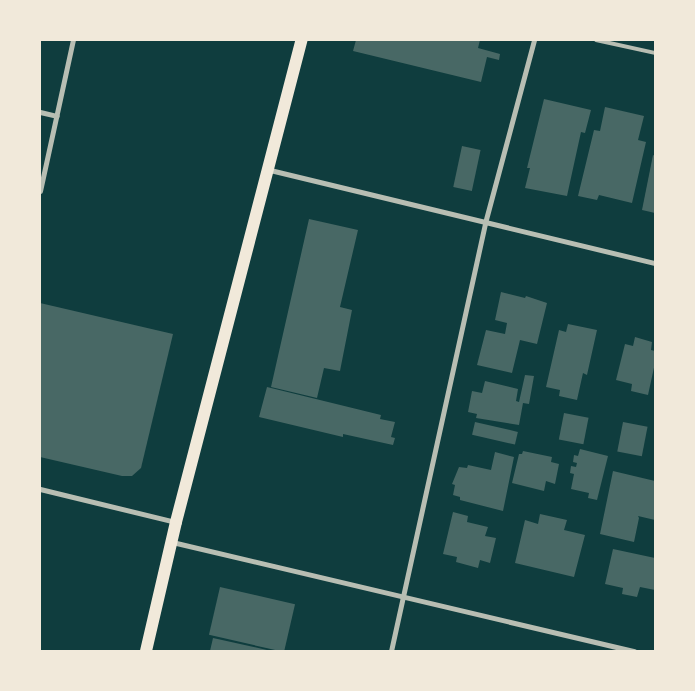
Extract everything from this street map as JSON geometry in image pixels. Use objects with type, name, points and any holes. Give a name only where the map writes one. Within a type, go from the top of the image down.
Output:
[{"type":"main road","points":[[146,651],[176,522],[270,170],[302,40]]},
{"type":"street","points":[[40,191],[73,40]]},
{"type":"street","points":[[391,651],[485,223],[534,40]]},
{"type":"street","points":[[40,112],[56,116]]},
{"type":"street","points":[[270,170],[655,263]]},
{"type":"street","points":[[40,489],[176,522]]},
{"type":"street","points":[[171,542],[634,651]]},
{"type":"lane","points":[[596,40],[655,54]]},
{"type":"building","points":[[356,40],[480,40],[478,48],[500,54],[499,60],[487,57],[481,82],[353,51]]},
{"type":"building","points":[[544,99],[591,110],[585,133],[581,132],[567,196],[525,188],[530,168],[527,168]]},
{"type":"building","points":[[605,107],[644,116],[638,140],[646,142],[632,203],[599,195],[597,200],[578,196],[594,130],[600,131]]},
{"type":"building","points":[[462,146],[481,150],[472,191],[453,187]]},
{"type":"building","points":[[653,155],[655,156],[655,213],[642,210]]},
{"type":"building","points":[[309,219],[358,230],[340,307],[352,310],[340,371],[324,368],[317,398],[271,387]]},
{"type":"building","points":[[501,292],[525,298],[526,296],[547,303],[537,344],[520,340],[512,373],[477,365],[486,330],[505,334],[507,323],[495,320]]},
{"type":"building","points":[[40,303],[173,334],[141,468],[132,476],[122,476],[40,457]]},
{"type":"building","points":[[568,324],[597,330],[587,375],[583,373],[577,400],[559,396],[560,390],[546,387],[559,330],[566,332]]},
{"type":"building","points":[[635,337],[652,342],[651,350],[655,351],[655,363],[648,395],[631,391],[632,384],[616,380],[625,344],[633,346]]},
{"type":"building","points":[[525,375],[534,376],[529,404],[523,403],[519,425],[476,418],[477,414],[468,412],[472,391],[482,393],[485,381],[518,389],[516,401],[519,402]]},
{"type":"building","points":[[267,387],[381,415],[380,419],[395,422],[391,437],[395,438],[393,445],[343,434],[343,437],[259,417]]},
{"type":"building","points":[[564,413],[589,418],[583,444],[559,440]]},
{"type":"building","points":[[475,422],[518,432],[515,445],[472,435]]},
{"type":"building","points":[[623,422],[648,427],[642,456],[617,451]]},
{"type":"building","points":[[580,449],[608,456],[597,500],[588,498],[589,493],[571,489],[574,474],[570,473],[571,466],[576,467],[577,463],[573,462],[574,455],[578,456]]},
{"type":"building","points":[[523,451],[552,457],[551,462],[559,464],[555,484],[546,481],[544,491],[512,483],[519,454],[522,454]]},
{"type":"building","points":[[495,452],[514,457],[503,511],[460,500],[460,497],[453,495],[455,485],[452,484],[459,467],[467,468],[468,465],[491,470]]},
{"type":"building","points":[[613,471],[655,481],[655,520],[638,516],[634,542],[600,534]]},
{"type":"building","points":[[453,512],[468,516],[467,522],[488,527],[485,536],[496,538],[490,563],[480,560],[478,568],[456,562],[457,557],[443,554]]},
{"type":"building","points":[[540,514],[567,520],[564,530],[585,535],[574,577],[515,563],[525,520],[538,524]]},
{"type":"building","points":[[613,549],[655,558],[655,590],[640,587],[637,597],[622,594],[623,588],[605,584]]},
{"type":"building","points":[[220,587],[295,604],[284,651],[209,635]]},
{"type":"building","points":[[213,638],[267,650],[267,651],[210,651]]}]
